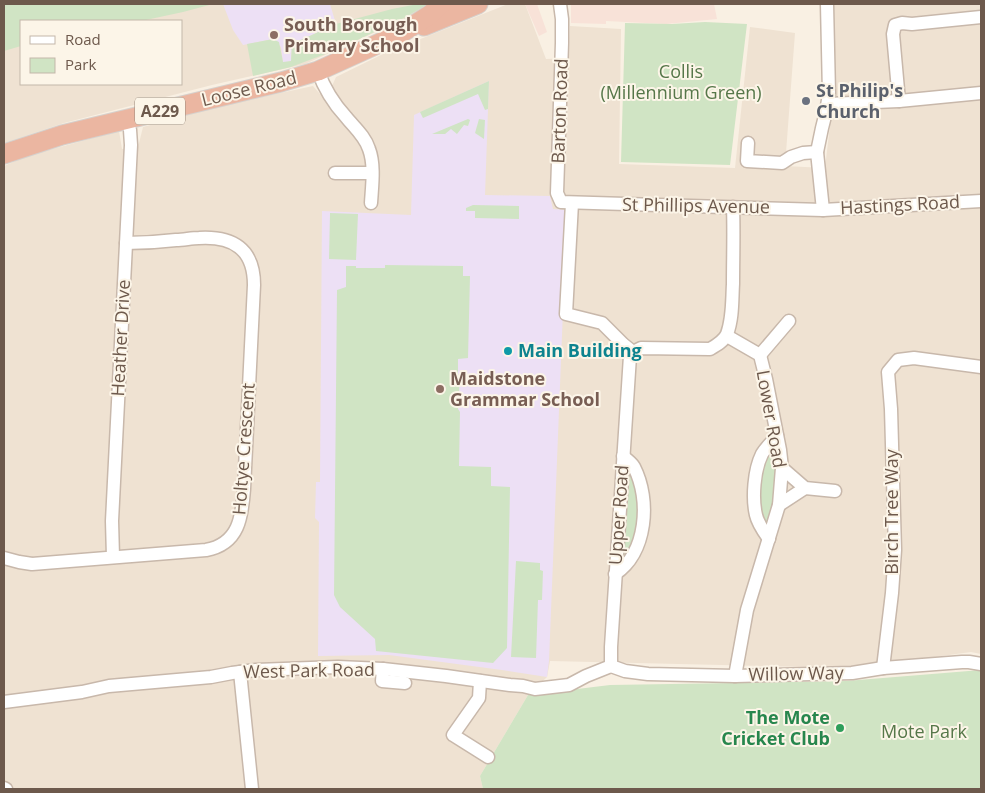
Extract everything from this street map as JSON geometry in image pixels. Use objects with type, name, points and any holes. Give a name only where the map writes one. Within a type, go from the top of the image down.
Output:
[{"type":"highway","name":"Loose Road","points":[[4,154],[62,135],[281,82],[318,71],[402,32],[430,14],[441,4]]},
{"type":"highway","name":"Loose Road","points":[[402,32],[426,26],[478,4]]},
{"type":"street","points":[[821,210],[818,152],[829,94],[827,4]]},
{"type":"street","name":"Barton Road","points":[[559,5],[562,19],[562,52],[557,193],[558,199],[561,202],[572,203]]},
{"type":"street","points":[[899,101],[893,34],[895,25],[981,17]]},
{"type":"street","points":[[318,71],[335,105],[362,135],[369,146],[372,173],[372,203]]},
{"type":"street","points":[[828,104],[899,101],[981,93]]},
{"type":"street","name":"Heather Drive","points":[[112,557],[112,521],[131,145],[127,120]]},
{"type":"street","points":[[748,143],[747,161],[782,163],[791,157],[803,153],[818,152]]},
{"type":"street","points":[[335,173],[372,173]]},
{"type":"street","name":"Hastings Road","points":[[821,210],[981,201]]},
{"type":"street","points":[[572,203],[566,314],[602,323],[633,352],[640,348],[710,349],[727,336],[731,319],[734,236],[733,207]]},
{"type":"street","name":"St Phillips Avenue","points":[[572,203],[821,210]]},
{"type":"street","name":"Holtye Crescent","points":[[4,558],[32,564],[212,549],[223,544],[238,528],[242,513],[244,488],[254,294],[252,265],[243,250],[230,242],[214,238],[126,243]]},
{"type":"street","points":[[760,355],[789,321]]},
{"type":"street","name":"Lower Road","points":[[727,336],[760,355],[782,468],[779,505],[747,610],[736,676]]},
{"type":"street","name":"Upper Road","points":[[611,666],[615,574],[629,366],[630,356],[633,352]]},
{"type":"street","name":"Birch Tree Way","points":[[883,668],[895,550],[891,409],[888,372],[898,360],[914,358],[981,367]]},
{"type":"street","points":[[769,539],[761,528],[756,516],[755,490],[760,460],[763,453],[777,436]]},
{"type":"street","name":"Upper Road","points":[[615,574],[624,569],[632,557],[643,527],[642,488],[633,466],[623,456]]},
{"type":"street","points":[[782,468],[805,488],[835,491]]},
{"type":"street","points":[[779,505],[805,488]]},
{"type":"street","name":"Willow Way","points":[[611,666],[625,671],[648,674],[736,676],[852,673],[883,668],[962,662],[981,664]]},
{"type":"street","name":"West Park Road","points":[[4,702],[82,692],[109,686],[211,677],[240,672],[338,667],[383,669],[460,677],[535,689],[569,685],[611,666]]},
{"type":"street","points":[[383,669],[382,681],[405,683]]},
{"type":"street","points":[[240,672],[252,789]]},
{"type":"street","points":[[480,681],[479,698],[452,735],[488,757]]},
{"type":"shaded area","points":[[4,4],[424,4],[418,13],[305,64],[212,85],[64,123],[4,143]]},
{"type":"shaded area","name":"South Borough Primary School","points":[[223,4],[330,4],[336,24],[292,44],[291,61],[283,63],[281,47],[273,39],[243,45],[233,30]]},
{"type":"shaded area","points":[[508,4],[525,4],[546,59],[569,58],[570,26],[621,29],[619,164],[735,168],[750,27],[795,33],[785,166],[825,168],[834,91],[831,4],[981,4],[981,654],[971,652],[853,668],[550,661],[547,677],[528,695],[480,776],[483,789],[4,789],[4,166],[27,156],[119,131],[122,149],[138,147],[143,127],[221,106],[313,86],[320,94],[332,86],[336,77],[383,54]]},
{"type":"shaded area","points":[[525,4],[537,4],[547,32],[539,36]]},
{"type":"shaded area","points":[[571,4],[714,4],[717,19],[666,24],[606,21],[606,24],[571,23]]},
{"type":"shaded area","name":"Maidstone Grammar School","points":[[489,81],[485,195],[550,196],[553,209],[567,210],[547,677],[389,655],[318,656],[319,522],[315,518],[316,482],[320,482],[322,211],[411,215],[414,115]]},
{"type":"green space","points":[[4,4],[213,4],[146,20],[20,20],[20,46],[4,51]]},
{"type":"green space","points":[[418,4],[428,4],[404,18],[336,50],[291,67],[253,76],[247,44],[273,39],[279,42],[283,62],[291,61],[292,44],[336,24]]},
{"type":"green space","name":"Collis (Millennium Green)","points":[[705,22],[747,24],[730,165],[621,162],[625,23],[672,24]]},
{"type":"green space","points":[[489,81],[488,109],[485,110],[478,94],[423,118],[420,112]]},
{"type":"green space","points":[[468,119],[470,120],[468,126],[464,125],[457,134],[451,129],[445,134],[432,134]]},
{"type":"green space","points":[[479,119],[485,120],[484,139],[475,133]]},
{"type":"green space","points":[[473,205],[519,206],[519,219],[475,218],[475,211],[466,211],[466,208]]},
{"type":"green space","points":[[330,213],[358,214],[356,260],[329,259]]},
{"type":"green space","points":[[385,265],[463,266],[463,276],[470,276],[468,358],[458,359],[458,374],[460,376],[458,409],[460,412],[459,466],[491,467],[491,486],[510,487],[507,648],[493,663],[376,651],[375,639],[340,607],[334,595],[337,290],[346,287],[346,266],[385,268]]},
{"type":"green space","points":[[772,449],[774,451],[777,471],[777,484],[774,507],[766,525],[762,514],[760,489],[762,471]]},
{"type":"green space","points":[[630,469],[641,503],[633,545],[622,560],[626,472]]},
{"type":"green space","points":[[516,561],[540,563],[540,570],[543,571],[542,600],[538,600],[536,658],[511,657]]},
{"type":"green space","name":"Mote Park","points":[[981,670],[981,789],[483,789],[480,776],[528,695],[610,685],[846,681]]},
{"type":"place","name":"South Borough Primary School","points":[[274,35]]},
{"type":"place","name":"St Philip's Church","points":[[806,101]]},
{"type":"place","name":"Main Building","points":[[508,351]]},
{"type":"place","name":"Maidstone Grammar School","points":[[440,389]]},
{"type":"place","name":"The Mote Cricket Club","points":[[840,728]]}]
